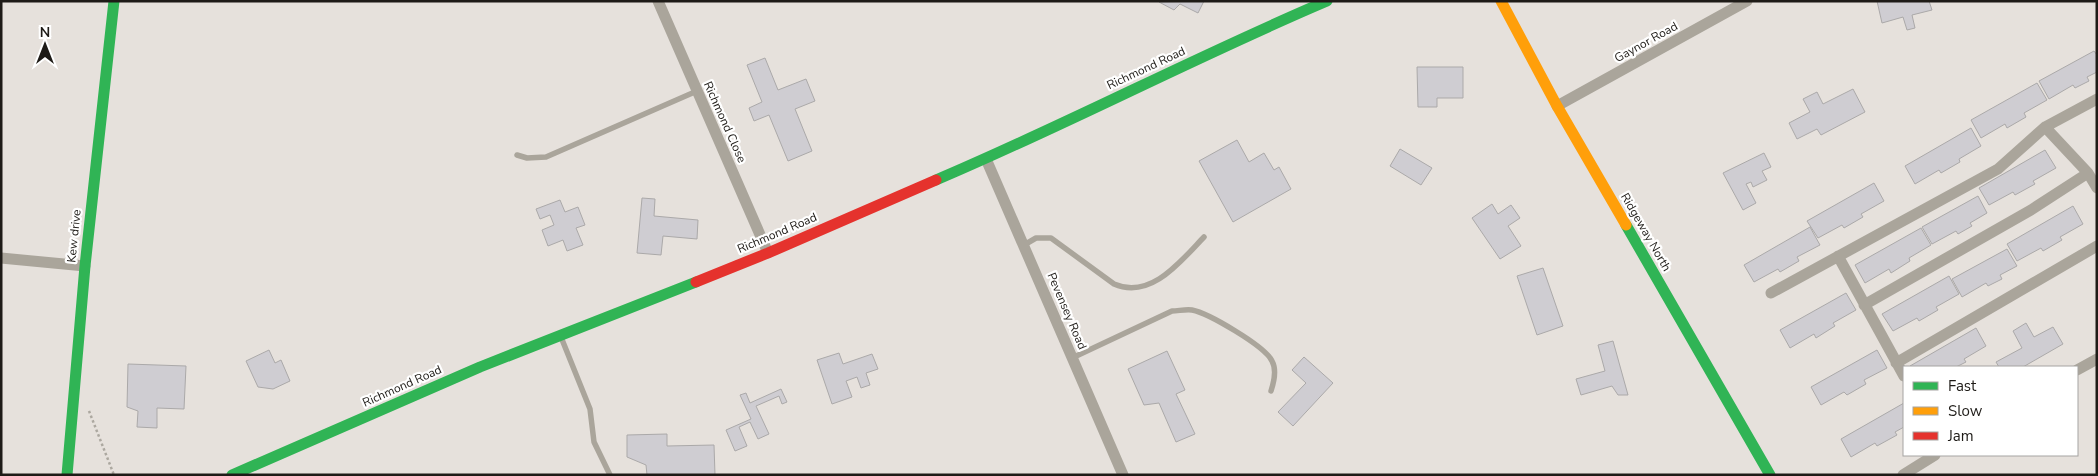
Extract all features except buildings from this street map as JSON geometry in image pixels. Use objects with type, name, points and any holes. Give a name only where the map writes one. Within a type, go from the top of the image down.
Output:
[{"type":"street","name":"Kew drive","points":[[67,475],[85,266],[114,1]]},
{"type":"street","name":"Richmond Close","points":[[658,1],[768,253]]},
{"type":"street","name":"Richmond Road","points":[[232,475],[480,367],[768,253],[986,159],[1243,37],[1327,1]]},
{"type":"street","name":"Ridgeway North","points":[[1500,1],[1557,106],[1770,475]]},
{"type":"street","name":"Gaynor Road","points":[[1557,106],[1748,1]]},
{"type":"street","points":[[1771,293],[1998,168],[2045,127],[2097,99]]},
{"type":"street","points":[[2045,127],[2088,173],[2097,188]]},
{"type":"street","name":"Pevensey Road","points":[[986,159],[1123,475]]},
{"type":"street","points":[[1864,305],[2031,210],[2088,173]]},
{"type":"street","points":[[1896,363],[2097,246]]},
{"type":"street","points":[[1838,256],[1903,374]]},
{"type":"street","points":[[1,258],[85,266]]},
{"type":"street","points":[[2078,369],[2097,358]]},
{"type":"street","points":[[1903,475],[1933,456]]},
{"type":"lane","points":[[517,155],[527,158],[546,157],[696,91]]},
{"type":"lane","points":[[1024,245],[1036,238],[1050,238],[1114,284],[1121,287],[1134,288],[1167,274],[1204,237]]},
{"type":"lane","points":[[1072,358],[1172,311],[1190,310],[1210,316],[1265,350],[1273,362],[1275,376],[1272,391]]},
{"type":"lane","points":[[560,336],[590,409],[594,442],[610,475]]},
{"type":"traffic: fast","points":[[67,475],[85,266],[114,1]]},
{"type":"traffic: fast","points":[[936,180],[1327,1]]},
{"type":"traffic: fast","points":[[1626,225],[1770,475]]},
{"type":"traffic: fast","points":[[232,475],[480,367],[696,282]]},
{"type":"traffic: slow","points":[[1501,1],[1557,106],[1626,225]]},
{"type":"traffic: jam","points":[[696,282],[936,180]]}]
